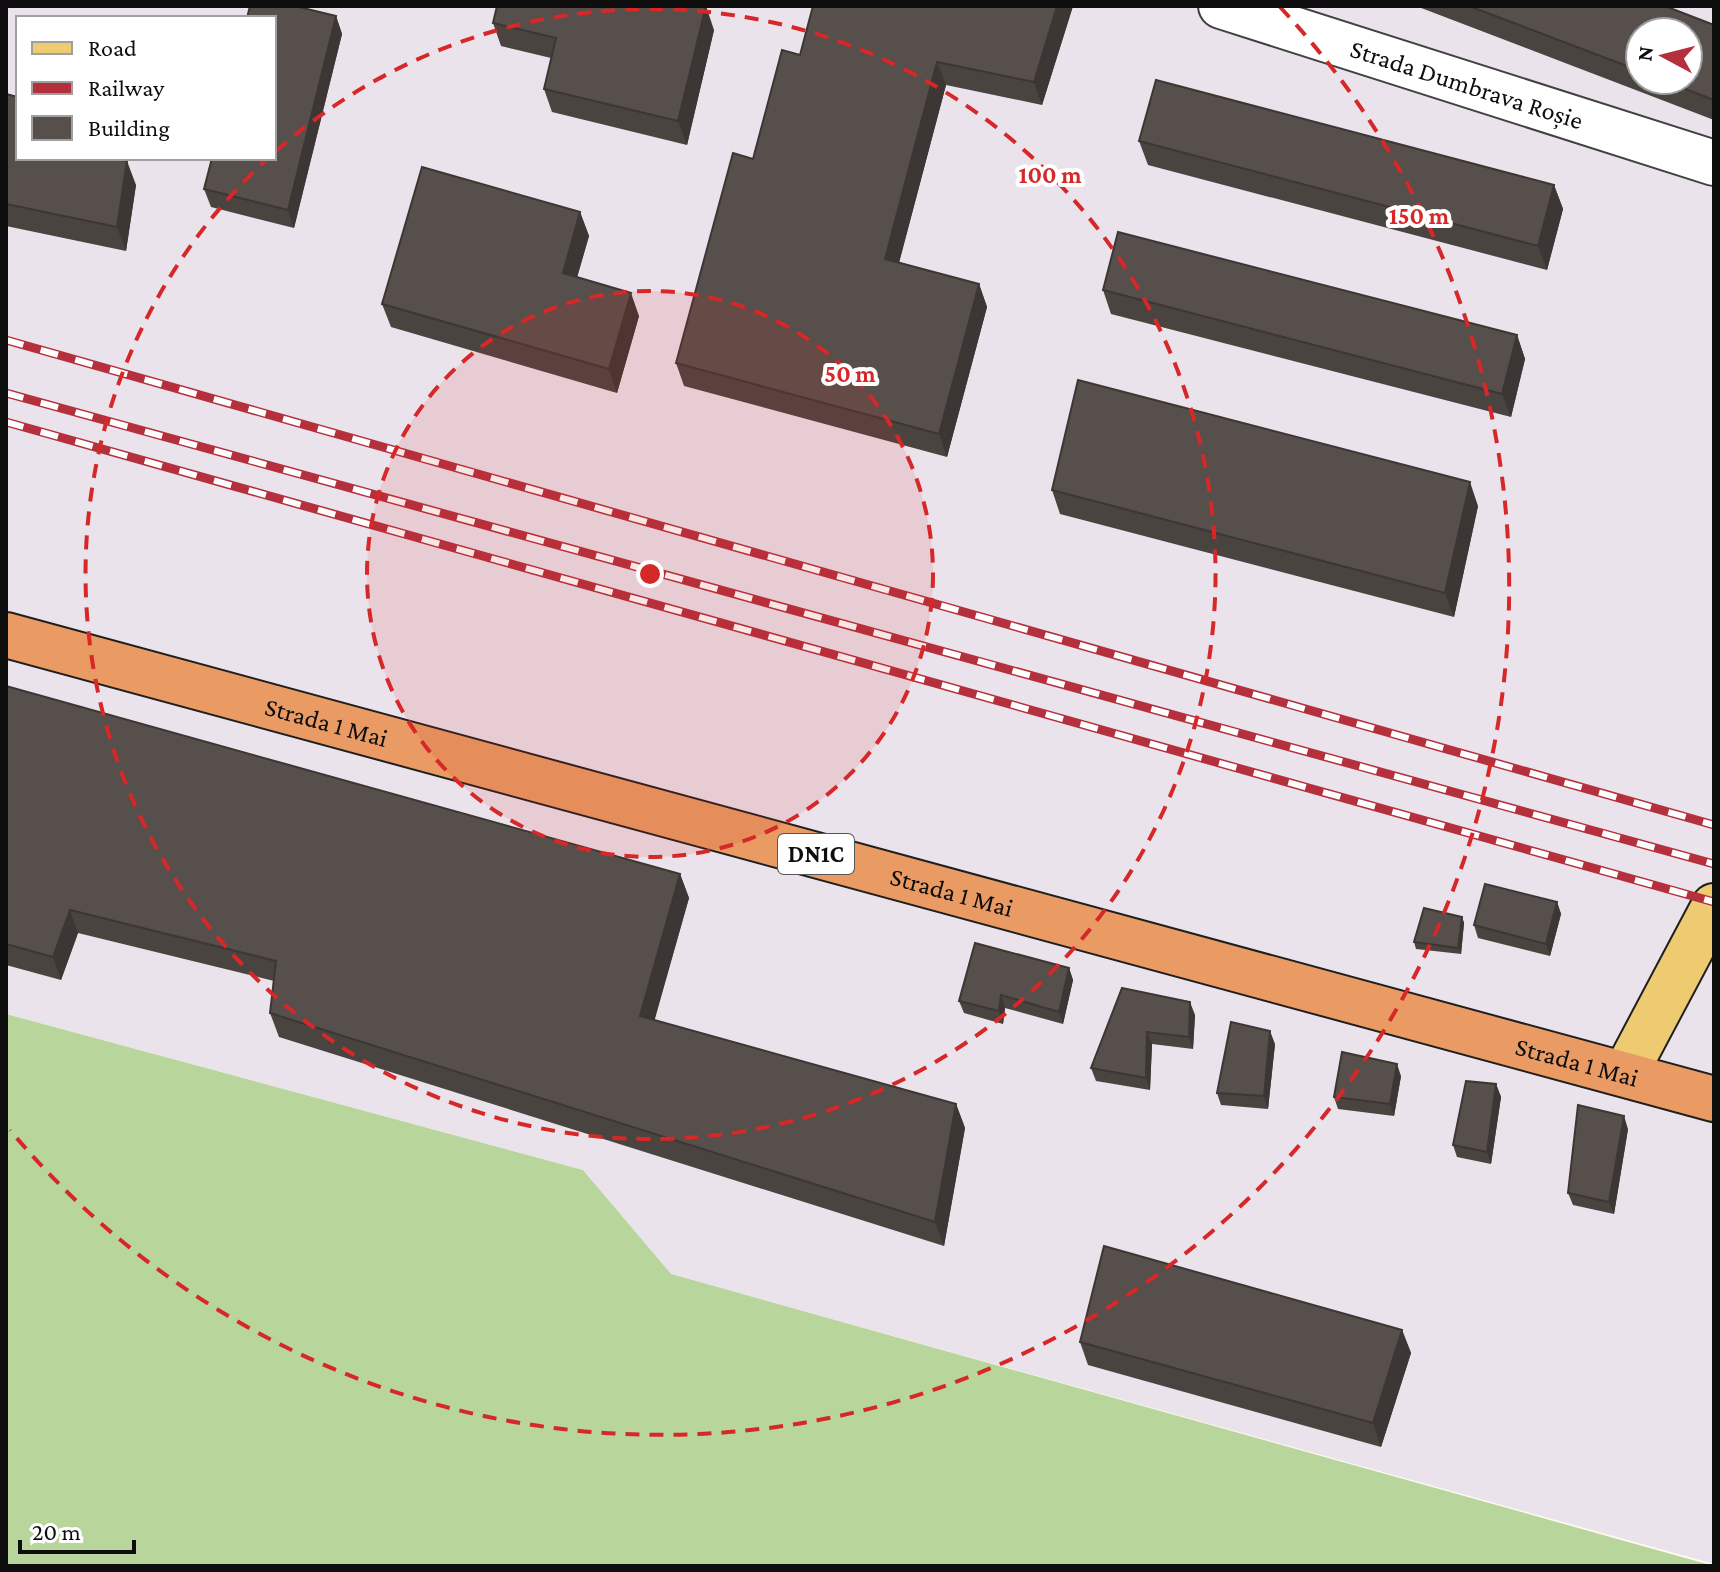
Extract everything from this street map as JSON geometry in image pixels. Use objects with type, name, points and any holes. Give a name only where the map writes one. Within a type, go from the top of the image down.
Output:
[{"type":"highway","name":"Strada 1 Mai","points":[[6,635],[1714,1099]]},
{"type":"main road","points":[[1625,1074],[1714,906]]},
{"type":"lane","name":"Strada Dumbrava Roșie","points":[[1221,6],[1714,163]]},
{"type":"shaded area","points":[[6,6],[1714,6],[1714,1564],[670,1274],[583,1170],[6,1014]]},
{"type":"green space","points":[[6,1014],[583,1170],[671,1274],[1714,1566],[6,1566]]},
{"type":"building","points":[[250,6],[295,6],[336,16],[288,210],[204,189],[211,160],[276,160],[276,16],[248,16]]},
{"type":"building","points":[[497,6],[706,6],[678,121],[544,89],[556,38],[493,23]]},
{"type":"building","points":[[813,6],[1057,6],[1034,82],[937,62],[885,259],[979,284],[939,434],[676,363],[733,153],[753,159],[782,50],[800,55]]},
{"type":"building","points":[[1469,6],[1665,6],[1691,16],[1624,16],[1624,65]]},
{"type":"building","points":[[1704,21],[1714,25],[1714,100],[1704,96]]},
{"type":"building","points":[[1156,80],[1554,185],[1538,246],[1139,141]]},
{"type":"building","points":[[6,94],[16,96],[16,160],[127,161],[117,227],[6,204]]},
{"type":"building","points":[[422,167],[580,212],[563,273],[631,293],[609,369],[382,304]]},
{"type":"building","points":[[1118,232],[1517,335],[1502,394],[1103,290]]},
{"type":"building","points":[[1078,380],[1470,482],[1445,593],[1052,490]]},
{"type":"building","points":[[6,686],[680,874],[640,1016],[956,1104],[935,1222],[270,1013],[276,961],[70,910],[53,957],[6,944]]},
{"type":"building","points":[[1485,884],[1557,902],[1546,944],[1474,925]]},
{"type":"building","points":[[1424,908],[1462,917],[1458,948],[1414,942]]},
{"type":"building","points":[[975,943],[1069,968],[1059,1012],[1001,995],[999,1011],[959,1001]]},
{"type":"building","points":[[1122,988],[1190,1002],[1189,1037],[1147,1032],[1146,1078],[1091,1068]]},
{"type":"building","points":[[1231,1022],[1270,1031],[1264,1096],[1217,1093]]},
{"type":"building","points":[[1342,1052],[1397,1064],[1390,1104],[1334,1097]]},
{"type":"building","points":[[1466,1081],[1496,1084],[1487,1152],[1453,1145]]},
{"type":"building","points":[[1578,1105],[1624,1116],[1609,1202],[1568,1193]]},
{"type":"building","points":[[1104,1246],[1402,1330],[1373,1423],[1080,1342]]},
{"type":"railway","points":[[6,340],[1714,825]]},
{"type":"railway","points":[[6,393],[1714,864]]},
{"type":"railway","points":[[6,422],[1714,902]]}]
